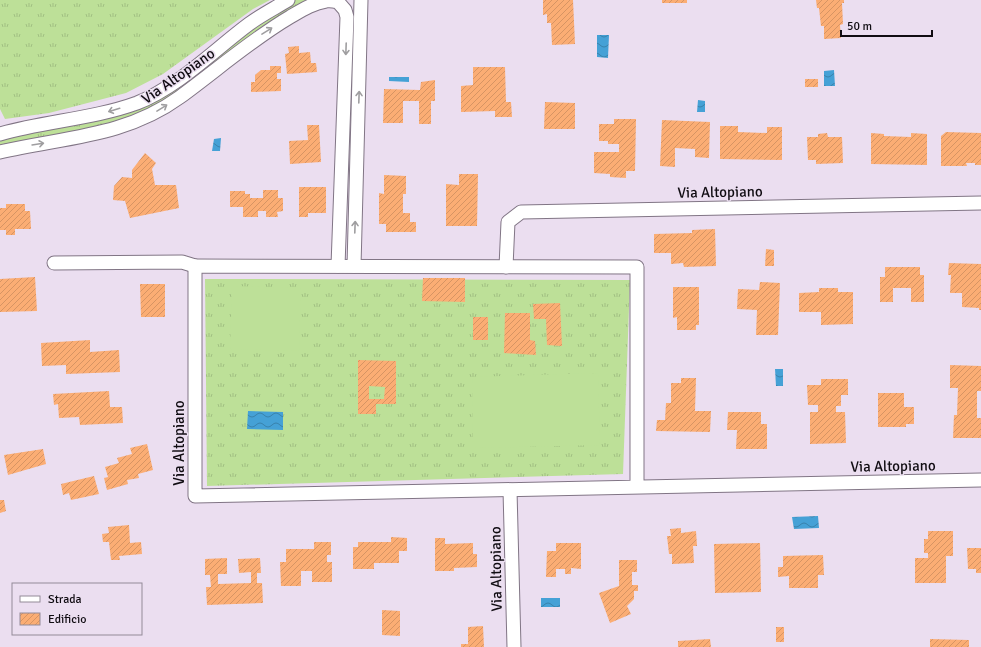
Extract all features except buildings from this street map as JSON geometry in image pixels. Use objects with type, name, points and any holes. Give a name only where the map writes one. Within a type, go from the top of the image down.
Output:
[{"type":"street","name":"Via Altopiano","points":[[0,134],[83,118],[138,102],[165,88],[193,69],[250,22],[288,0]]},
{"type":"street","name":"Via Altopiano","points":[[0,152],[112,130],[150,116],[179,98],[259,36],[280,23],[312,4],[326,0],[338,1],[345,10],[347,17],[338,266]]},
{"type":"street","points":[[354,266],[361,0]]},
{"type":"street","name":"Via Altopiano","points":[[506,267],[508,222],[521,212],[981,203]]},
{"type":"street","points":[[54,263],[182,262],[195,266],[637,267],[637,487]]},
{"type":"street","name":"Via Altopiano","points":[[195,266],[195,496],[981,480]]},
{"type":"street","name":"Via Altopiano","points":[[510,490],[514,647]]},
{"type":"green space","points":[[0,0],[270,0],[253,9],[163,74],[126,93],[49,113],[5,119],[0,109]]},
{"type":"green space","points":[[292,0],[314,0],[169,99],[137,117],[107,126],[0,147],[0,138],[121,112]]},
{"type":"green space","points":[[205,279],[630,280],[623,474],[207,486]]},
{"type":"green space","points":[[232,286],[301,288],[299,351],[230,349]]},
{"type":"green space","points":[[598,373],[600,445],[473,448],[472,377]]},
{"type":"water","points":[[597,35],[609,35],[608,58],[597,57]]},
{"type":"water","points":[[834,70],[835,86],[824,86],[824,71]]},
{"type":"water","points":[[389,77],[409,77],[409,82],[389,81]]},
{"type":"water","points":[[698,100],[705,101],[705,112],[697,112]]},
{"type":"water","points":[[221,138],[220,151],[212,151],[214,139]]},
{"type":"water","points":[[775,369],[783,369],[783,386],[776,386]]},
{"type":"water","points":[[248,411],[283,412],[283,430],[247,429]]},
{"type":"water","points":[[818,516],[819,528],[794,529],[792,517]]},
{"type":"water","points":[[541,598],[560,598],[560,607],[541,607]]}]
